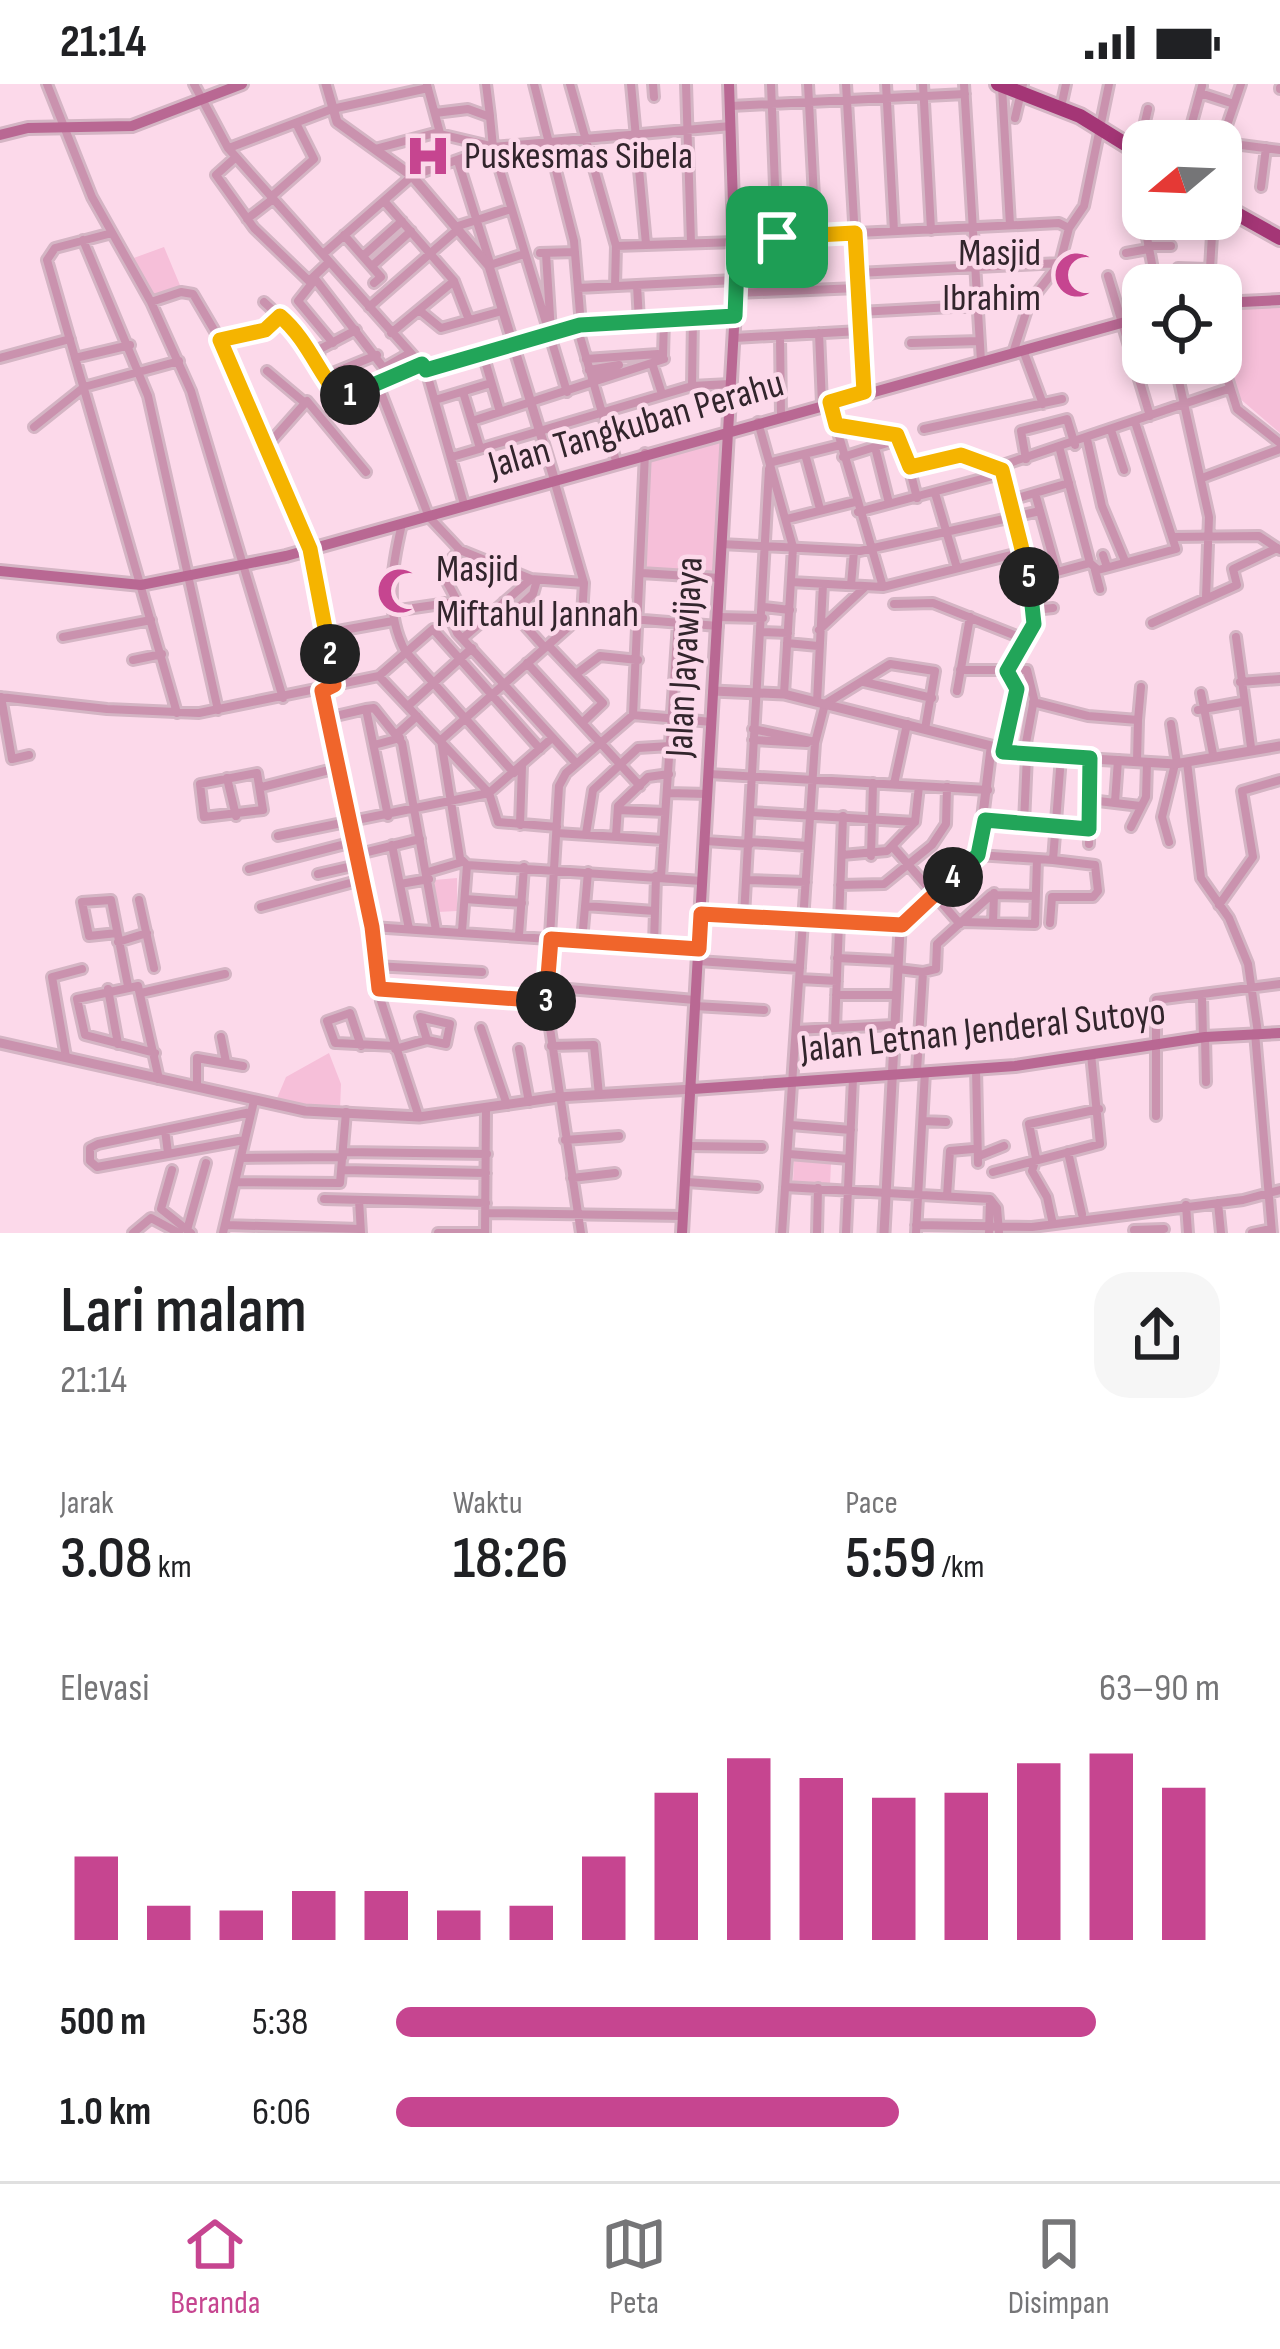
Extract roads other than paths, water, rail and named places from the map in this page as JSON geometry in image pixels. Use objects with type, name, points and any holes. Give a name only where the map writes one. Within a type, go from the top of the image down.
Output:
[{"type":"highway","points":[[1000,85],[1022,87],[1122,141]]},
{"type":"highway","points":[[1242,217],[1280,238]]},
{"type":"main road","points":[[0,135],[132,126],[242,84]]},
{"type":"main road","name":"Jalan Jayawijaya","points":[[682,1233],[735,316],[738,240],[729,84]]},
{"type":"main road","points":[[1242,302],[1280,300]]},
{"type":"main road","name":"Jalan Tangkuban Perahu","points":[[0,571],[142,585],[310,549],[616,460],[1122,323]]},
{"type":"main road","name":"Jalan Letnan Jenderal Sutoyo","points":[[693,1089],[976,1068],[1204,1037],[1280,1033]]},
{"type":"street","points":[[47,84],[112,233],[179,361],[246,563],[283,698]]},
{"type":"street","points":[[194,84],[228,148],[424,367],[464,504]]},
{"type":"street","points":[[326,84],[342,127],[412,176],[490,265]]},
{"type":"street","points":[[486,84],[493,147],[567,392]]},
{"type":"street","points":[[534,84],[575,252],[586,359],[616,460]]},
{"type":"street","points":[[570,84],[616,246],[615,286]]},
{"type":"street","points":[[631,84],[646,244]]},
{"type":"street","points":[[653,84],[654,97]]},
{"type":"street","points":[[686,84],[691,243]]},
{"type":"street","points":[[771,84],[777,237]]},
{"type":"street","points":[[808,84],[816,235]]},
{"type":"street","points":[[846,84],[864,392]]},
{"type":"street","points":[[886,84],[894,231]]},
{"type":"street","points":[[923,84],[932,230]]},
{"type":"street","points":[[1061,107],[1066,84]]},
{"type":"street","points":[[1043,404],[1018,351],[1029,304],[1060,263],[1069,228],[1084,206],[1109,84]]},
{"type":"street","points":[[1229,120],[1241,84]]},
{"type":"street","points":[[1000,85],[1010,225]]},
{"type":"street","points":[[228,148],[332,109],[427,86],[440,133]]},
{"type":"street","points":[[1016,118],[1022,87]]},
{"type":"street","points":[[731,106],[924,96],[964,89],[981,361]]},
{"type":"street","points":[[1193,120],[1201,89],[1234,104]]},
{"type":"street","points":[[435,112],[468,109],[490,117]]},
{"type":"street","points":[[1146,120],[1148,110]]},
{"type":"street","points":[[247,218],[314,160],[296,122]]},
{"type":"street","points":[[333,343],[297,299],[316,280],[344,235],[412,176],[493,147],[733,126]]},
{"type":"street","points":[[375,149],[440,133],[493,147]]},
{"type":"street","points":[[1242,144],[1280,149]]},
{"type":"street","points":[[1261,187],[1266,148]]},
{"type":"street","points":[[236,157],[216,176],[247,218],[308,280],[328,260]]},
{"type":"street","points":[[458,161],[584,584],[583,615]]},
{"type":"street","points":[[384,200],[454,280],[469,320]]},
{"type":"street","points":[[369,307],[456,228],[511,209]]},
{"type":"street","points":[[363,256],[402,221]]},
{"type":"street","points":[[616,246],[1059,223],[1069,228]]},
{"type":"street","points":[[372,266],[411,231]]},
{"type":"street","points":[[112,233],[55,248],[47,260],[178,713]]},
{"type":"street","points":[[344,235],[381,277],[374,284]]},
{"type":"street","points":[[82,240],[140,373],[218,710]]},
{"type":"street","points":[[1147,240],[1151,264]]},
{"type":"street","points":[[1126,253],[1172,246]]},
{"type":"street","points":[[549,334],[543,253],[575,252]]},
{"type":"street","points":[[490,265],[524,254]]},
{"type":"street","points":[[857,272],[1060,263]]},
{"type":"street","points":[[1108,276],[1122,312]]},
{"type":"street","points":[[316,280],[387,366],[393,380]]},
{"type":"street","points":[[392,333],[454,280]]},
{"type":"street","points":[[637,285],[639,321]]},
{"type":"street","points":[[578,288],[858,288]]},
{"type":"street","points":[[151,302],[181,292],[194,294],[220,340],[310,549],[334,685]]},
{"type":"street","points":[[265,302],[307,345],[322,376],[340,398],[424,367],[579,326],[735,316]]},
{"type":"street","points":[[859,312],[1029,304]]},
{"type":"street","points":[[419,310],[439,327],[502,311]]},
{"type":"street","points":[[220,340],[268,328],[280,316]]},
{"type":"street","points":[[692,386],[693,317]]},
{"type":"street","points":[[472,421],[567,392],[592,378],[664,362],[664,319]]},
{"type":"street","points":[[322,376],[317,353],[356,330]]},
{"type":"street","points":[[734,338],[860,331]]},
{"type":"street","points":[[819,333],[826,403],[883,587]]},
{"type":"street","points":[[779,336],[781,415]]},
{"type":"street","points":[[0,358],[70,339]]},
{"type":"street","points":[[911,343],[979,341]]},
{"type":"street","points":[[75,358],[130,345]]},
{"type":"street","points":[[387,366],[410,352]]},
{"type":"street","points":[[483,354],[500,412]]},
{"type":"street","points":[[322,376],[377,355]]},
{"type":"street","points":[[586,359],[663,356]]},
{"type":"street","points":[[34,428],[84,388],[179,361]]},
{"type":"street","points":[[653,366],[662,394]]},
{"type":"street","points":[[267,371],[305,403],[366,472]]},
{"type":"street","points":[[435,400],[491,383]]},
{"type":"street","points":[[452,457],[692,386],[732,384]]},
{"type":"street","points":[[1142,384],[1150,416]]},
{"type":"street","points":[[1179,384],[1211,535],[1206,598]]},
{"type":"street","points":[[1202,478],[1280,448],[1243,416],[1227,384]]},
{"type":"street","points":[[377,385],[426,518],[460,550],[534,579],[584,584]]},
{"type":"street","points":[[787,519],[820,509],[889,503],[934,493],[1228,389]]},
{"type":"street","points":[[464,392],[480,448]]},
{"type":"street","points":[[925,429],[1062,399]]},
{"type":"street","points":[[266,448],[305,403]]},
{"type":"street","points":[[1026,459],[1021,430],[1067,419],[1075,445]]},
{"type":"street","points":[[758,421],[794,547],[784,694]]},
{"type":"street","points":[[1026,564],[1057,572],[1107,567],[1176,551],[1135,422]]},
{"type":"street","points":[[836,425],[902,439]]},
{"type":"street","points":[[1111,430],[1124,470]]},
{"type":"street","points":[[843,457],[902,439]]},
{"type":"street","points":[[902,439],[916,497]]},
{"type":"street","points":[[1087,440],[1102,506],[1125,561]]},
{"type":"street","points":[[772,462],[840,445]]},
{"type":"street","points":[[874,447],[889,503]]},
{"type":"street","points":[[1060,450],[1100,589]]},
{"type":"street","points":[[580,1233],[546,1002],[560,781],[633,715],[646,452]]},
{"type":"street","points":[[805,454],[820,509]]},
{"type":"street","points":[[910,467],[961,455],[1000,470],[1011,500],[1034,610],[1029,641],[1007,671]]},
{"type":"street","points":[[744,916],[772,462]]},
{"type":"street","points":[[1011,500],[1069,483]]},
{"type":"street","points":[[934,493],[957,568]]},
{"type":"street","points":[[1035,493],[1057,572]]},
{"type":"street","points":[[721,544],[870,550],[1040,511]]},
{"type":"street","points":[[403,524],[393,616],[405,651],[514,773]]},
{"type":"street","points":[[1173,537],[1259,536],[1278,549]]},
{"type":"street","points":[[1152,623],[1237,585],[1233,569],[1278,549]]},
{"type":"street","points":[[460,550],[446,565],[447,582],[472,629]]},
{"type":"street","points":[[851,585],[854,551]]},
{"type":"street","points":[[791,582],[883,587],[1023,552]]},
{"type":"street","points":[[1103,555],[1107,567]]},
{"type":"street","points":[[640,573],[720,578]]},
{"type":"street","points":[[463,638],[534,579]]},
{"type":"street","points":[[514,612],[533,594],[534,579]]},
{"type":"street","points":[[782,1233],[821,703],[818,646],[823,583]]},
{"type":"street","points":[[819,630],[866,587]]},
{"type":"street","points":[[327,634],[450,602],[447,617],[463,638],[576,763]]},
{"type":"street","points":[[504,602],[603,704],[583,722]]},
{"type":"street","points":[[894,604],[933,604],[1029,641]]},
{"type":"street","points":[[1034,610],[1053,608]]},
{"type":"street","points":[[441,740],[583,615],[678,623],[790,610]]},
{"type":"street","points":[[957,691],[970,617]]},
{"type":"street","points":[[62,637],[152,620]]},
{"type":"street","points":[[654,945],[678,623]]},
{"type":"street","points":[[29,755],[13,759],[0,697],[178,713],[218,710],[380,676],[433,629],[540,749]]},
{"type":"street","points":[[761,632],[818,646]]},
{"type":"street","points":[[1235,638],[1251,747]]},
{"type":"street","points":[[408,706],[472,648]]},
{"type":"street","points":[[133,660],[162,654]]},
{"type":"street","points":[[576,674],[600,656],[638,660]]},
{"type":"street","points":[[527,663],[640,786]]},
{"type":"street","points":[[821,703],[895,663],[935,671],[925,729]]},
{"type":"street","points":[[960,670],[1027,670],[1033,702],[1024,823]]},
{"type":"street","points":[[884,1233],[902,925],[978,855],[997,750],[1017,689],[1007,671]]},
{"type":"street","points":[[380,676],[490,793],[498,822],[663,841]]},
{"type":"street","points":[[1240,682],[1280,679]]},
{"type":"street","points":[[861,681],[932,698]]},
{"type":"street","points":[[1131,827],[1146,797],[1138,720],[1141,687]]},
{"type":"street","points":[[322,691],[372,927],[379,989],[418,1117]]},
{"type":"street","points":[[713,691],[784,694],[1026,754],[1180,763],[1251,747],[1280,746]]},
{"type":"street","points":[[1201,693],[1213,754]]},
{"type":"street","points":[[1201,709],[1242,701]]},
{"type":"street","points":[[1033,702],[1088,716],[1138,720]]},
{"type":"street","points":[[327,718],[374,708],[398,736],[436,930]]},
{"type":"street","points":[[366,709],[388,816]]},
{"type":"street","points":[[633,715],[712,722]]},
{"type":"street","points":[[374,745],[398,736],[417,716]]},
{"type":"street","points":[[894,784],[907,724]]},
{"type":"street","points":[[1171,724],[1201,878],[1233,925],[1255,987],[1272,1231],[1252,1233]]},
{"type":"street","points":[[753,729],[815,742]]},
{"type":"street","points":[[278,836],[490,793],[552,738]]},
{"type":"street","points":[[441,740],[465,864],[462,931]]},
{"type":"street","points":[[753,740],[815,742]]},
{"type":"street","points":[[586,834],[590,793],[642,746],[670,746]]},
{"type":"street","points":[[1053,860],[1060,757]]},
{"type":"street","points":[[1089,844],[1090,758]]},
{"type":"street","points":[[1115,802],[1118,760]]},
{"type":"street","points":[[1168,842],[1162,817],[1180,763]]},
{"type":"street","points":[[520,825],[522,764]]},
{"type":"street","points":[[262,787],[338,768]]},
{"type":"street","points":[[255,772],[262,787],[263,810],[209,821],[202,814],[198,786],[255,772]]},
{"type":"street","points":[[616,836],[618,810],[650,776],[669,774]]},
{"type":"street","points":[[709,774],[988,790]]},
{"type":"street","points":[[227,778],[236,816]]},
{"type":"street","points":[[1219,905],[1253,857],[1242,790],[1280,780]]},
{"type":"street","points":[[871,856],[873,783]]},
{"type":"street","points":[[842,855],[871,856],[892,847],[915,822],[919,786]]},
{"type":"street","points":[[840,885],[881,885],[909,865],[943,833],[946,787]]},
{"type":"street","points":[[668,793],[708,794]]},
{"type":"street","points":[[1090,800],[1141,806]]},
{"type":"street","points":[[618,810],[665,812]]},
{"type":"street","points":[[750,812],[915,822]]},
{"type":"street","points":[[835,1028],[843,816]]},
{"type":"street","points":[[985,820],[1089,829]]},
{"type":"street","points":[[318,874],[420,839]]},
{"type":"street","points":[[706,841],[808,846]]},
{"type":"street","points":[[249,869],[353,842]]},
{"type":"street","points":[[392,845],[409,929]]},
{"type":"street","points":[[892,847],[961,923],[1033,925],[1037,859]]},
{"type":"street","points":[[978,855],[1095,865],[1098,892],[1094,897],[1052,897],[1050,923]]},
{"type":"street","points":[[400,884],[465,864],[704,881]]},
{"type":"street","points":[[519,935],[524,867]]},
{"type":"street","points":[[582,941],[587,872]]},
{"type":"street","points":[[261,907],[361,880]]},
{"type":"street","points":[[747,880],[806,882]]},
{"type":"street","points":[[837,958],[923,972],[936,969],[937,944],[994,893],[1035,896]]},
{"type":"street","points":[[993,923],[994,893]]},
{"type":"street","points":[[466,899],[522,903]]},
{"type":"street","points":[[128,986],[118,938],[111,900],[82,902],[89,936],[118,938],[147,933]]},
{"type":"street","points":[[139,900],[154,968]]},
{"type":"street","points":[[585,907],[655,911]]},
{"type":"street","points":[[701,914],[902,925]]},
{"type":"street","points":[[372,927],[654,945],[836,981]]},
{"type":"street","points":[[375,966],[482,972]]},
{"type":"street","points":[[66,1058],[52,977],[82,969]]},
{"type":"street","points":[[923,972],[923,1121],[916,1229],[1032,1230],[1280,1190]]},
{"type":"street","points":[[141,993],[225,974]]},
{"type":"street","points":[[1156,1116],[1154,1002],[1280,984]]},
{"type":"street","points":[[155,1053],[82,1033],[76,1001],[108,989],[138,986],[155,1053],[159,1078]]},
{"type":"street","points":[[546,987],[764,1010]]},
{"type":"street","points":[[108,989],[118,1044]]},
{"type":"street","points":[[379,989],[546,1002]]},
{"type":"street","points":[[836,994],[896,995]]},
{"type":"street","points":[[1202,998],[1206,1082]]},
{"type":"street","points":[[361,1046],[350,1013],[327,1021],[333,1041],[361,1046],[394,1047],[427,1040],[446,1044],[450,1024],[419,1012],[427,1040]]},
{"type":"street","points":[[796,1030],[893,1024]]},
{"type":"street","points":[[481,1028],[507,1105]]},
{"type":"street","points":[[221,1036],[225,1057]]},
{"type":"street","points":[[0,1043],[159,1078],[253,1107],[418,1117],[558,1097],[693,1089]]},
{"type":"street","points":[[551,1046],[594,1045],[599,1095]]},
{"type":"street","points":[[519,1049],[529,1102]]},
{"type":"street","points":[[993,1172],[1100,1144],[1091,1054]]},
{"type":"street","points":[[197,1088],[195,1061],[225,1057],[243,1066]]},
{"type":"street","points":[[976,1068],[977,1156]]},
{"type":"street","points":[[846,1233],[853,1076]]},
{"type":"street","points":[[244,1140],[97,1167],[89,1150],[253,1107]]},
{"type":"street","points":[[253,1107],[224,1229],[361,1231],[359,1200]]},
{"type":"street","points":[[437,1233],[485,1233],[486,1109]]},
{"type":"street","points":[[1052,1226],[1045,1192],[1034,1176],[1030,1121],[1099,1109]]},
{"type":"street","points":[[235,1182],[338,1184],[346,1112]]},
{"type":"street","points":[[923,1121],[946,1122]]},
{"type":"street","points":[[790,1125],[851,1130]]},
{"type":"street","points":[[165,1130],[169,1153]]},
{"type":"street","points":[[565,1140],[619,1136]]},
{"type":"street","points":[[946,1196],[950,1151],[977,1156],[1004,1145]]},
{"type":"street","points":[[689,1146],[762,1147]]},
{"type":"street","points":[[1067,1152],[1082,1214]]},
{"type":"street","points":[[241,1158],[487,1154]]},
{"type":"street","points":[[789,1154],[849,1160]]},
{"type":"street","points":[[185,1231],[206,1163]]},
{"type":"street","points":[[172,1170],[161,1209],[185,1231]]},
{"type":"street","points":[[343,1170],[486,1173]]},
{"type":"street","points":[[572,1178],[615,1173]]},
{"type":"street","points":[[687,1182],[757,1187]]},
{"type":"street","points":[[784,1187],[990,1199],[997,1208],[994,1231]]},
{"type":"street","points":[[817,1233],[818,1188]]},
{"type":"street","points":[[324,1199],[682,1216]]},
{"type":"street","points":[[1218,1203],[1221,1233]]},
{"type":"street","points":[[1186,1205],[1188,1233]]},
{"type":"street","points":[[1134,1230],[1164,1231],[1164,1208]]},
{"type":"street","points":[[134,1233],[153,1218],[185,1231]]},
{"type":"place","name":"Puskesmas Sibela","points":[[428,156]]},
{"type":"place","name":"Masjid Ibrahim","points":[[1077,275]]},
{"type":"place","name":"Masjid Miftahul Jannah","points":[[400,591]]}]
